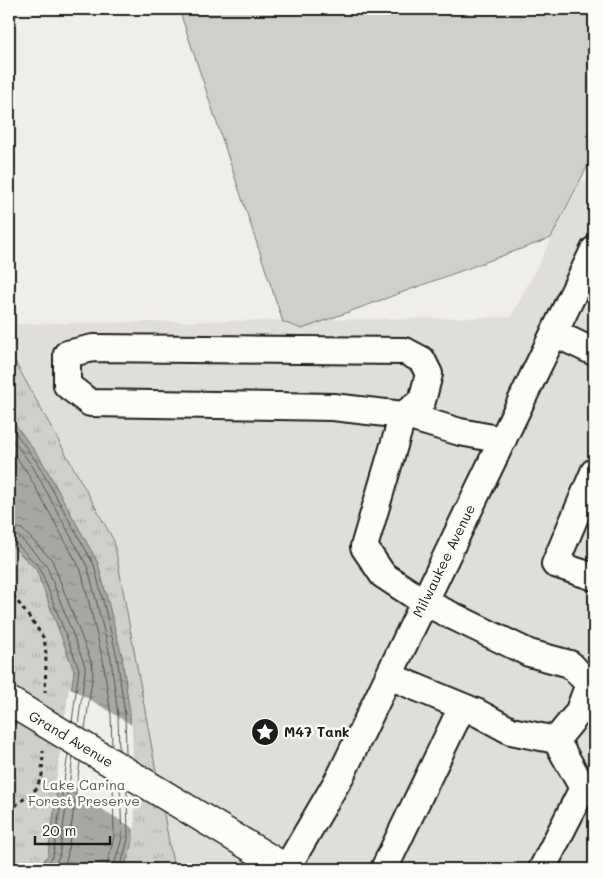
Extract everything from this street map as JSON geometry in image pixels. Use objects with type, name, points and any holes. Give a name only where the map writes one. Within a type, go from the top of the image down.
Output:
[{"type":"main road","name":"Grand Avenue","points":[[9,701],[287,869]]},
{"type":"street","name":"Milwaukee Avenue","points":[[287,869],[341,775],[594,250]]},
{"type":"street","points":[[554,333],[594,352]]},
{"type":"street","points":[[503,440],[460,432],[403,415],[334,407],[90,403],[67,385],[67,354],[93,348],[406,351],[422,360],[429,374],[422,401],[403,415],[364,547],[383,575],[424,602],[529,652],[570,664],[589,684],[578,713],[556,740]]},
{"type":"street","points":[[594,472],[555,564],[594,577]]},
{"type":"street","points":[[389,676],[462,706],[511,731],[556,740],[589,788],[542,869]]},
{"type":"street","points":[[391,866],[462,706]]},
{"type":"path","points":[[9,589],[44,639],[46,662]]},
{"type":"path","points":[[9,811],[36,788],[42,776]]},
{"type":"shaded area","points":[[582,180],[594,180],[594,869],[174,869],[114,541],[9,351],[9,324],[511,317]]},
{"type":"green space","points":[[179,9],[594,9],[594,153],[551,238],[302,329],[283,322]]},
{"type":"green space","name":"Lake Carina Forest Preserve","points":[[9,351],[114,541],[174,869],[9,869]]},
{"type":"water","points":[[9,416],[42,461],[98,563],[122,656],[130,715],[133,840],[124,869],[38,869],[48,855],[74,671],[36,569],[9,543]]},
{"type":"pier","points":[[69,687],[132,725],[135,829],[56,782]]},
{"type":"place","name":"M47 Tank","points":[[265,732]]}]
